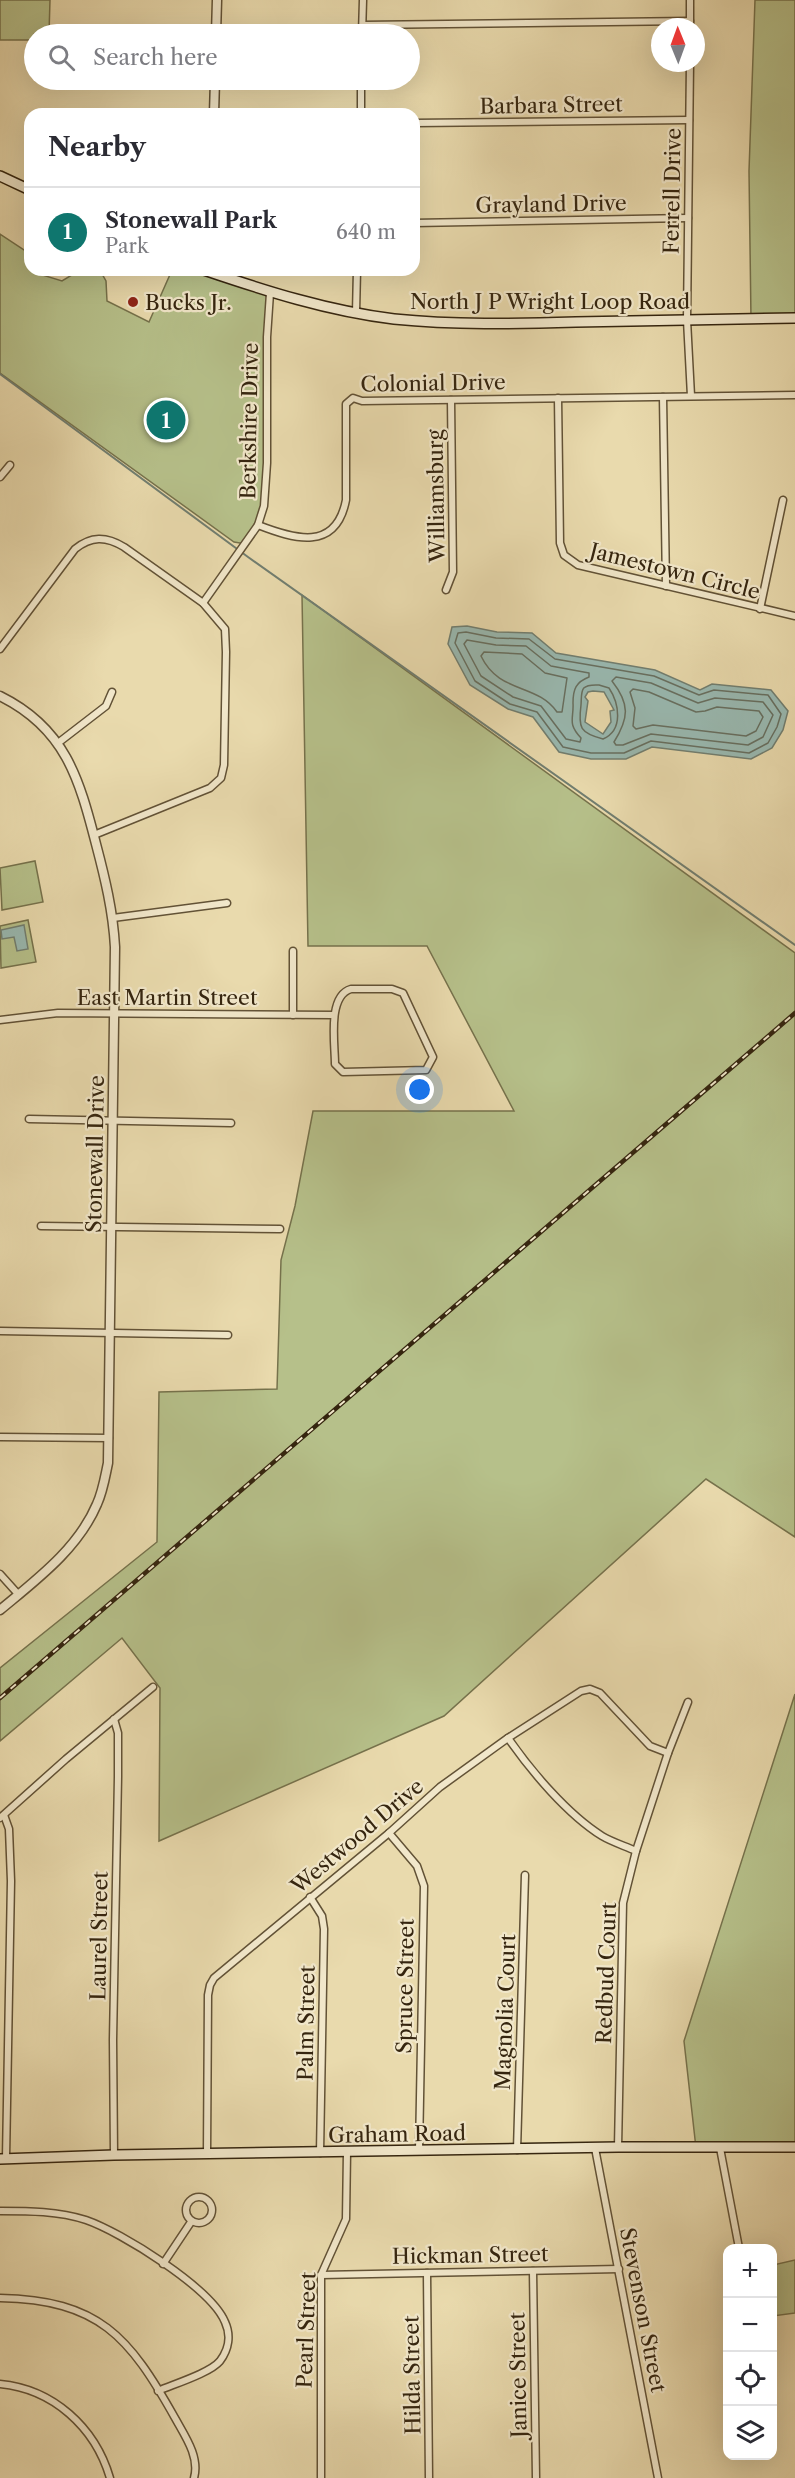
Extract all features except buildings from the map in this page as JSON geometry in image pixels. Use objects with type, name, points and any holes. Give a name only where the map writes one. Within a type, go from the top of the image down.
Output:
[{"type":"main road","points":[[0,176],[24,187]]},
{"type":"main road","name":"North J P Wright Loop Road","points":[[221,276],[270,293],[356,313],[394,319],[483,323],[795,318]]},
{"type":"main road","name":"Graham Road","points":[[3,2158],[618,2147],[795,2147]]},
{"type":"street","points":[[216,24],[217,0]]},
{"type":"street","points":[[363,0],[363,24]]},
{"type":"street","points":[[690,0],[690,18]]},
{"type":"street","points":[[420,25],[651,24]]},
{"type":"street","name":"Ferrell Drive","points":[[687,320],[690,72]]},
{"type":"street","points":[[214,108],[215,90]]},
{"type":"street","points":[[361,90],[361,108]]},
{"type":"street","name":"Barbara Street","points":[[420,123],[689,120]]},
{"type":"street","name":"Grayland Drive","points":[[420,223],[688,218]]},
{"type":"street","points":[[356,313],[357,276]]},
{"type":"street","name":"Berkshire Drive","points":[[203,603],[258,525],[264,506],[270,293]]},
{"type":"street","points":[[687,320],[692,396]]},
{"type":"street","name":"Colonial Drive","points":[[258,525],[292,537],[308,539],[325,533],[337,523],[344,512],[346,500],[346,404],[353,398],[362,401],[795,395]]},
{"type":"street","points":[[663,397],[666,586]]},
{"type":"street","name":"Jamestown Circle","points":[[558,398],[560,543],[564,555],[578,565],[795,616]]},
{"type":"street","name":"Williamsburg","points":[[446,590],[453,572],[451,400]]},
{"type":"street","points":[[0,477],[9,465]]},
{"type":"street","points":[[760,609],[783,500]]},
{"type":"street","points":[[0,649],[75,549],[89,540],[107,538],[115,541],[203,603],[221,622],[226,634],[224,765],[221,778],[210,788],[94,835]]},
{"type":"street","points":[[58,743],[106,706],[112,692]]},
{"type":"street","name":"Stonewall Drive","points":[[0,696],[35,719],[58,743],[80,782],[113,918],[115,947],[109,1438],[106,1476],[101,1495],[91,1516],[65,1553],[0,1610]]},
{"type":"street","points":[[113,918],[227,903]]},
{"type":"street","points":[[293,951],[293,1015]]},
{"type":"street","points":[[392,989],[403,993],[434,1057],[426,1070],[343,1072],[335,1064],[334,1015],[338,999],[343,991],[392,989]]},
{"type":"street","name":"East Martin Street","points":[[0,1020],[58,1013],[334,1015]]},
{"type":"street","points":[[29,1119],[231,1123]]},
{"type":"street","points":[[41,1226],[280,1230]]},
{"type":"street","points":[[0,1331],[228,1335]]},
{"type":"street","points":[[0,1437],[109,1438]]},
{"type":"street","points":[[0,1574],[18,1594]]},
{"type":"street","points":[[3,2158],[8,2041],[10,1871],[9,1829],[2,1816],[153,1687]]},
{"type":"street","name":"Westwood Drive","points":[[207,2154],[210,1985],[214,1978],[389,1833],[440,1787],[508,1738],[581,1691],[590,1689],[600,1693],[650,1746],[668,1753]]},
{"type":"street","name":"Redbud Court","points":[[618,2147],[623,1903],[636,1851],[668,1753],[688,1702]]},
{"type":"street","name":"Laurel Street","points":[[114,1719],[117,1733],[118,1777],[113,2040],[114,2155]]},
{"type":"street","points":[[508,1738],[530,1769],[585,1823],[602,1836],[636,1851]]},
{"type":"street","name":"Spruce Street","points":[[389,1833],[417,1866],[424,1886],[418,2151]]},
{"type":"street","name":"Magnolia Court","points":[[517,2150],[525,1875]]},
{"type":"street","name":"Palm Street","points":[[310,1897],[322,1916],[324,1929],[320,2153]]},
{"type":"street","points":[[0,2041],[8,2041]]},
{"type":"street","name":"Stevenson Street","points":[[595,2148],[658,2478]]},
{"type":"street","points":[[720,2148],[738,2244]]},
{"type":"street","name":"Pearl Street","points":[[321,2478],[321,2275],[346,2219],[347,2152]]},
{"type":"street","points":[[196,2198],[207,2199],[211,2207],[208,2219],[198,2223],[192,2222],[187,2214],[189,2204],[196,2198]]},
{"type":"street","points":[[0,2211],[50,2212],[87,2221],[131,2241],[189,2283],[220,2313],[228,2331],[229,2340],[225,2352],[216,2364],[158,2391]]},
{"type":"street","points":[[163,2264],[192,2222]]},
{"type":"street","name":"Hickman Street","points":[[321,2275],[619,2269]]},
{"type":"street","name":"Janice Street","points":[[533,2271],[536,2478]]},
{"type":"street","name":"Hilda Street","points":[[427,2273],[429,2478]]},
{"type":"street","points":[[0,2298],[28,2298],[53,2302],[95,2320],[127,2346],[158,2391],[194,2456],[196,2464],[194,2478]]},
{"type":"street","points":[[0,2384],[37,2393],[68,2412],[96,2446],[110,2478]]},
{"type":"green space","points":[[0,0],[50,0],[49,24],[24,24],[24,40],[0,40]]},
{"type":"green space","points":[[755,0],[795,0],[795,318],[751,319],[749,171]]},
{"type":"green space","points":[[0,234],[24,250],[24,276],[46,276],[62,281],[70,276],[103,276],[106,281],[107,301],[149,322],[169,276],[221,276],[270,293],[264,506],[246,544],[234,542],[0,373]]},
{"type":"green space","points":[[302,595],[795,953],[795,1537],[706,1479],[444,1716],[159,1841],[160,1688],[122,1638],[0,1741],[0,1668],[157,1542],[159,1392],[277,1389],[281,1260],[295,1206],[313,1111],[514,1111],[427,946],[308,946]]},
{"type":"green space","points":[[35,861],[43,902],[2,910],[0,868]]},
{"type":"green space","points":[[28,920],[36,962],[1,968],[0,926]]},
{"type":"green space","points":[[795,1694],[795,2147],[696,2148],[684,2041]]},
{"type":"green space","points":[[795,2260],[795,2313],[777,2315],[777,2264]]},
{"type":"water","points":[[467,626],[497,632],[532,633],[556,653],[655,670],[700,690],[712,684],[771,690],[788,711],[783,730],[772,748],[751,759],[652,747],[626,759],[591,759],[559,752],[533,717],[508,709],[470,685],[448,644],[452,627]],"holes":[[[588,692],[604,692],[614,710],[610,711],[611,722],[603,734],[585,722],[588,701],[585,697]]]},
{"type":"water","points":[[24,925],[28,949],[17,951],[14,937],[2,939],[1,930]]},
{"type":"waterway","points":[[0,374],[248,557],[795,945]]},
{"type":"railway","points":[[0,1698],[795,1013]]},
{"type":"place","name":"Bucks Jr.","points":[[133,302]]},
{"type":"place","name":"Stonewall Park","points":[[166,420]]}]
